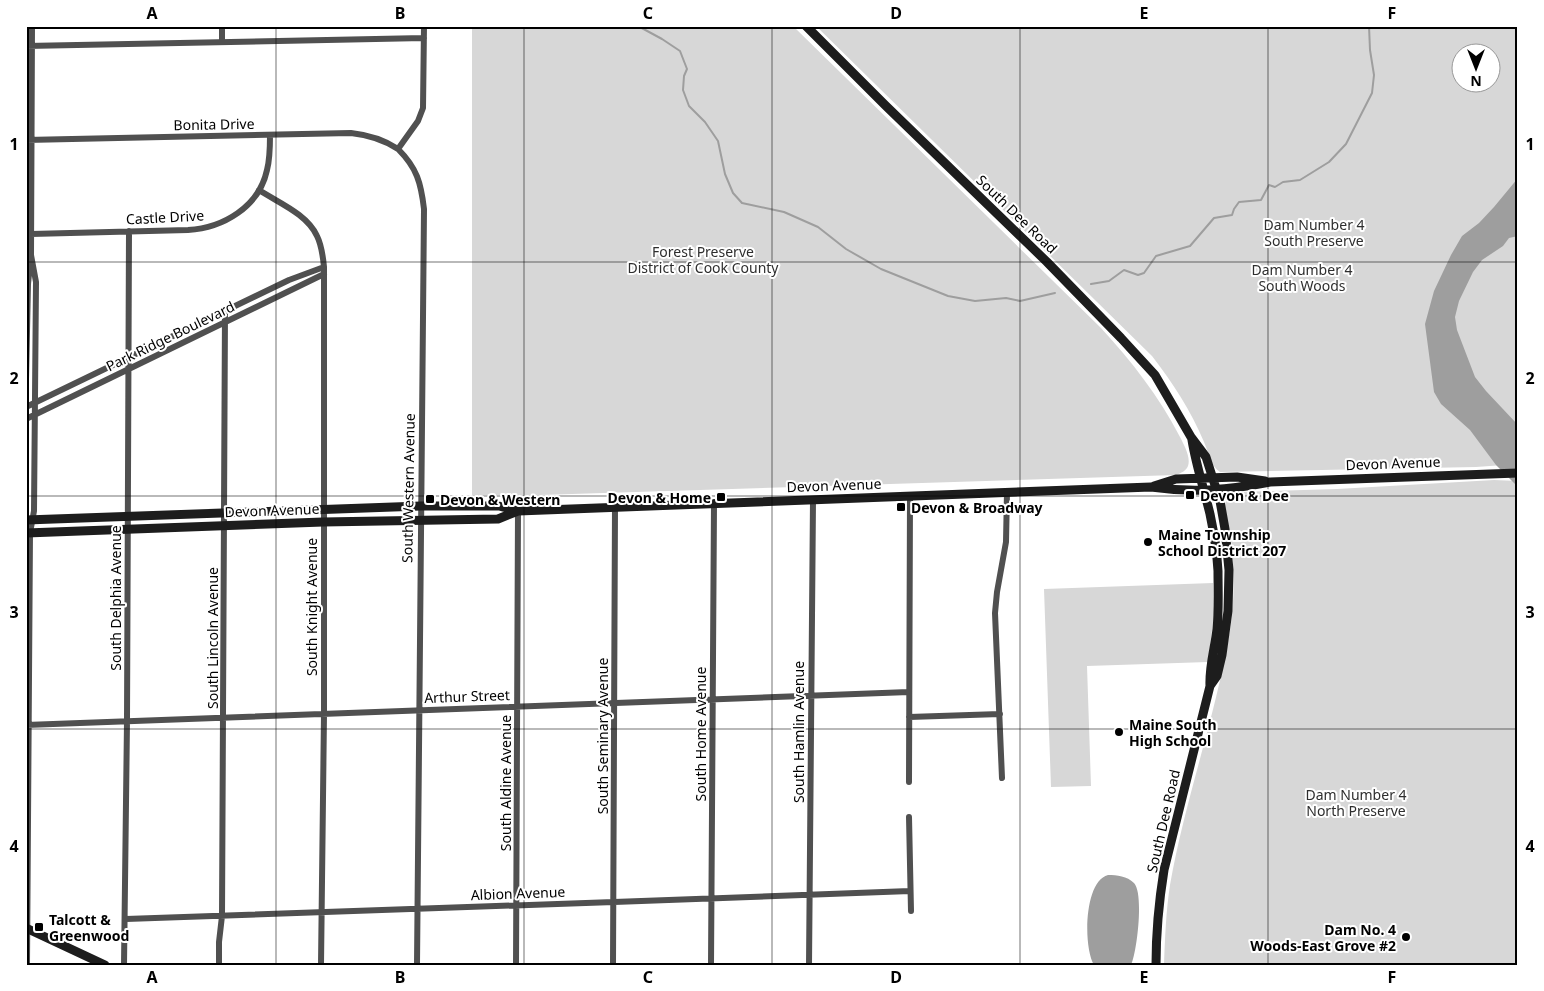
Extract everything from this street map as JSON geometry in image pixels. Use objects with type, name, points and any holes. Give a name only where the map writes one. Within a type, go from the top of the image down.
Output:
[{"type":"street","points":[[26,379],[28,284],[31,255],[29,46],[32,26]]},
{"type":"street","points":[[222,26],[222,42]]},
{"type":"street","points":[[398,149],[422,116],[424,102],[424,26]]},
{"type":"street","name":"South Dee Road","points":[[806,26],[1122,338],[1155,375],[1191,437],[1206,457],[1221,507],[1228,550],[1229,594],[1222,655],[1217,676],[1210,686]]},
{"type":"street","points":[[29,46],[424,38]]},
{"type":"street","name":"Bonita Drive","points":[[29,140],[344,133],[365,134],[387,142],[398,149]]},
{"type":"street","name":"Castle Drive","points":[[31,234],[188,230],[220,224],[236,215],[250,202],[259,190],[267,172],[270,135]]},
{"type":"street","name":"South Western Avenue","points":[[398,149],[417,174],[424,209],[420,506],[418,965]]},
{"type":"street","name":"South Knight Avenue","points":[[259,190],[304,219],[312,228],[321,246],[324,271],[324,714],[320,912],[321,965]]},
{"type":"street","name":"South Delphia Avenue","points":[[124,965],[126,918],[129,231]]},
{"type":"street","points":[[27,965],[28,518],[34,512],[36,282],[31,255]]},
{"type":"street","name":"Park Ridge Boulevard","points":[[26,407],[301,275],[324,271]]},
{"type":"street","name":"Park Ridge Boulevard","points":[[26,419],[226,322],[324,271]]},
{"type":"street","name":"South Lincoln Avenue","points":[[219,965],[222,916],[224,718],[225,311]]},
{"type":"street","name":"South Dee Road","points":[[1156,965],[1158,917],[1164,870],[1210,686],[1209,673],[1217,629],[1218,571],[1215,538],[1194,458],[1191,437]]},
{"type":"street","name":"Devon Avenue","points":[[28,518],[420,506],[499,506],[518,511],[1151,487],[1177,491],[1216,490],[1237,489],[1270,482],[1518,473]]},
{"type":"street","name":"Devon Avenue","points":[[1151,487],[1176,479],[1237,477],[1270,482]]},
{"type":"street","points":[[1002,778],[995,614],[1006,542],[1007,492]]},
{"type":"street","points":[[909,782],[910,496]]},
{"type":"street","name":"South Hamlin Avenue","points":[[809,965],[813,500]]},
{"type":"street","name":"South Home Avenue","points":[[711,965],[714,504]]},
{"type":"street","name":"South Seminary Avenue","points":[[613,965],[616,703],[615,507]]},
{"type":"street","name":"Devon Avenue","points":[[28,533],[323,522],[498,519],[518,511]]},
{"type":"street","name":"South Aldine Avenue","points":[[516,965],[518,511]]},
{"type":"street","name":"Arthur Street","points":[[27,725],[909,692]]},
{"type":"street","points":[[908,717],[1000,714]]},
{"type":"street","points":[[909,817],[911,911]]},
{"type":"street","name":"Albion Avenue","points":[[126,918],[517,906],[910,890]]},
{"type":"street","points":[[27,928],[105,965]]},
{"type":"green space","name":"Forest Preserve District of Cook County","points":[[472,26],[793,26],[1101,328],[1134,367],[1163,407],[1187,451],[1189,462],[1187,468],[1176,475],[540,495],[472,495]]},
{"type":"green space","name":"Dam Number 4 South Woods","points":[[816,26],[1518,26],[1518,464],[1476,467],[1220,472],[1212,462],[1199,431],[1174,387],[1152,356]]},
{"type":"green space","name":"Dam Number 4 North Preserve","points":[[1494,480],[1518,481],[1518,965],[1164,965],[1170,885],[1176,853],[1217,694],[1232,619],[1233,573],[1231,539],[1225,509],[1227,500],[1238,492],[1337,489]]},
{"type":"green space","points":[[1213,583],[1214,614],[1208,662],[1087,666],[1091,786],[1051,787],[1044,589]]},
{"type":"shaded area","points":[[1518,178],[1518,236],[1509,238],[1503,246],[1482,260],[1473,272],[1459,301],[1455,317],[1457,330],[1475,377],[1518,425],[1518,487],[1496,465],[1470,430],[1441,404],[1434,392],[1425,324],[1434,291],[1462,236],[1479,223]]},
{"type":"shaded area","points":[[1108,875],[1125,877],[1134,883],[1137,889],[1139,898],[1138,923],[1131,965],[1094,965],[1090,956],[1087,930],[1090,901],[1094,889],[1100,880]]},
{"type":"waterway","points":[[638,26],[680,51],[687,69],[684,76],[683,90],[689,106],[705,122],[718,141],[725,174],[733,193],[742,203],[784,212],[818,227],[846,249],[881,269],[948,296],[975,301],[1006,298],[1020,301],[1055,293]]},
{"type":"waterway","points":[[1091,284],[1109,281],[1124,270],[1138,275],[1144,273],[1156,256],[1190,246],[1214,218],[1232,215],[1239,202],[1261,200],[1269,185],[1275,187],[1283,182],[1300,180],[1329,162],[1346,144],[1372,93],[1374,75],[1369,26]]},
{"type":"place","name":"Devon & Dee","points":[[1190,495]]},
{"type":"place","name":"Devon & Home","points":[[721,497]]},
{"type":"place","name":"Devon & Western","points":[[430,499]]},
{"type":"place","name":"Devon & Broadway","points":[[901,507]]},
{"type":"place","name":"Maine Township School District 207","points":[[1148,542]]},
{"type":"place","name":"Maine South High School","points":[[1119,732]]},
{"type":"place","name":"Talcott & Greenwood","points":[[39,927]]},
{"type":"place","name":"Dam No. 4 Woods-East Grove #2","points":[[1406,937]]},
{"type":"park label","name":"Dam Number 4 South Preserve","points":[[1314,232]]}]
